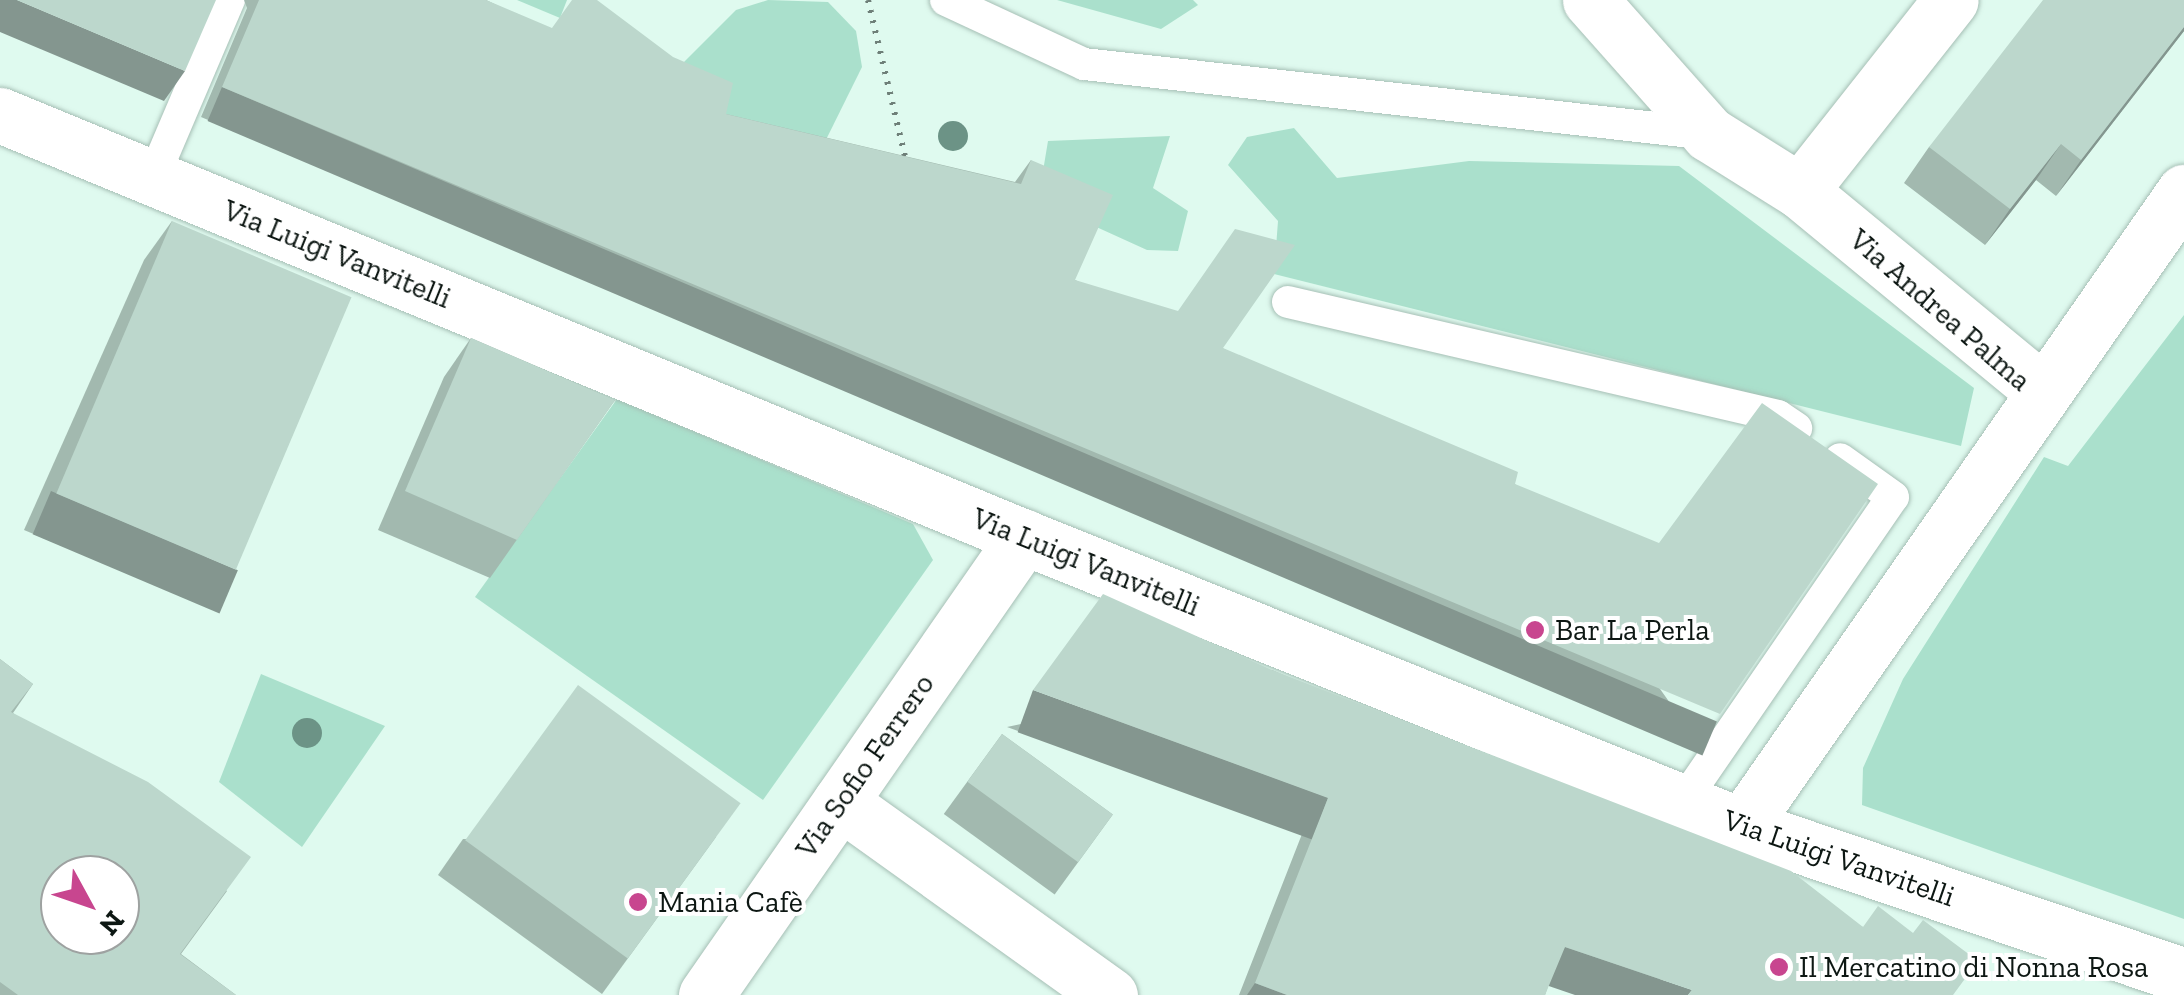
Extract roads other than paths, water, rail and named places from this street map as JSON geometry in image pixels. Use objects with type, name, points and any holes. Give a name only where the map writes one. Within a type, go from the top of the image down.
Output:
[{"type":"street","name":"Via Andrea Palma","points":[[1590,0],[1709,134],[1800,192],[2040,388],[1742,826]]},
{"type":"street","points":[[1800,192],[1951,0]]},
{"type":"street","name":"Via Luigi Vanvitelli","points":[[0,115],[1024,537],[1742,826],[2184,976]]},
{"type":"street","points":[[2040,388],[2180,207]]},
{"type":"street","name":"Via Sofio Ferrero","points":[[706,995],[1024,537]]},
{"type":"street","points":[[840,802],[1110,995]]},
{"type":"lane","points":[[153,178],[229,0]]},
{"type":"lane","points":[[946,0],[1084,64],[1709,134]]},
{"type":"lane","points":[[1288,302],[1778,416],[1893,496],[1683,802]]},
{"type":"place","name":"Bar La Perla","points":[[1535,630]]},
{"type":"place","name":"Mania Cafè","points":[[638,902]]},
{"type":"place","name":"Il Mercatino di Nonna Rosa","points":[[1779,967]]}]
